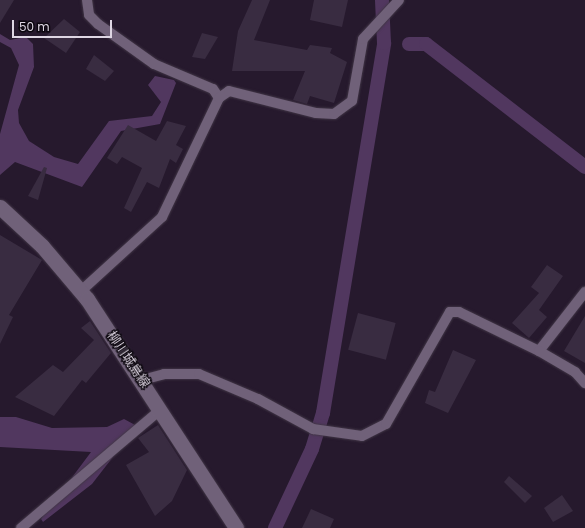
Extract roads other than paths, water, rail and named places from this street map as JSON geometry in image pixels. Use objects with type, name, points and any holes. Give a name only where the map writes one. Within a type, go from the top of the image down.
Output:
[{"type":"main road","name":"柳川城島線","points":[[0,207],[42,246],[81,291],[142,380],[236,528]]},
{"type":"street","points":[[87,0],[89,15],[98,24],[154,64],[213,89],[219,98]]},
{"type":"street","points":[[81,291],[162,217],[219,98],[229,91],[316,114],[334,114],[352,101],[363,39],[372,27],[397,2]]},
{"type":"street","points":[[539,351],[585,292]]},
{"type":"street","points":[[142,380],[164,374],[199,374],[258,399],[312,429],[326,433],[362,436],[386,424],[450,312],[468,315],[539,351],[575,372],[585,383]]},
{"type":"street","points":[[21,528],[160,410]]},
{"type":"waterway","points":[[275,528],[312,449],[323,413],[384,43],[382,0]]},
{"type":"waterway","points":[[409,44],[426,44],[585,167]]}]
